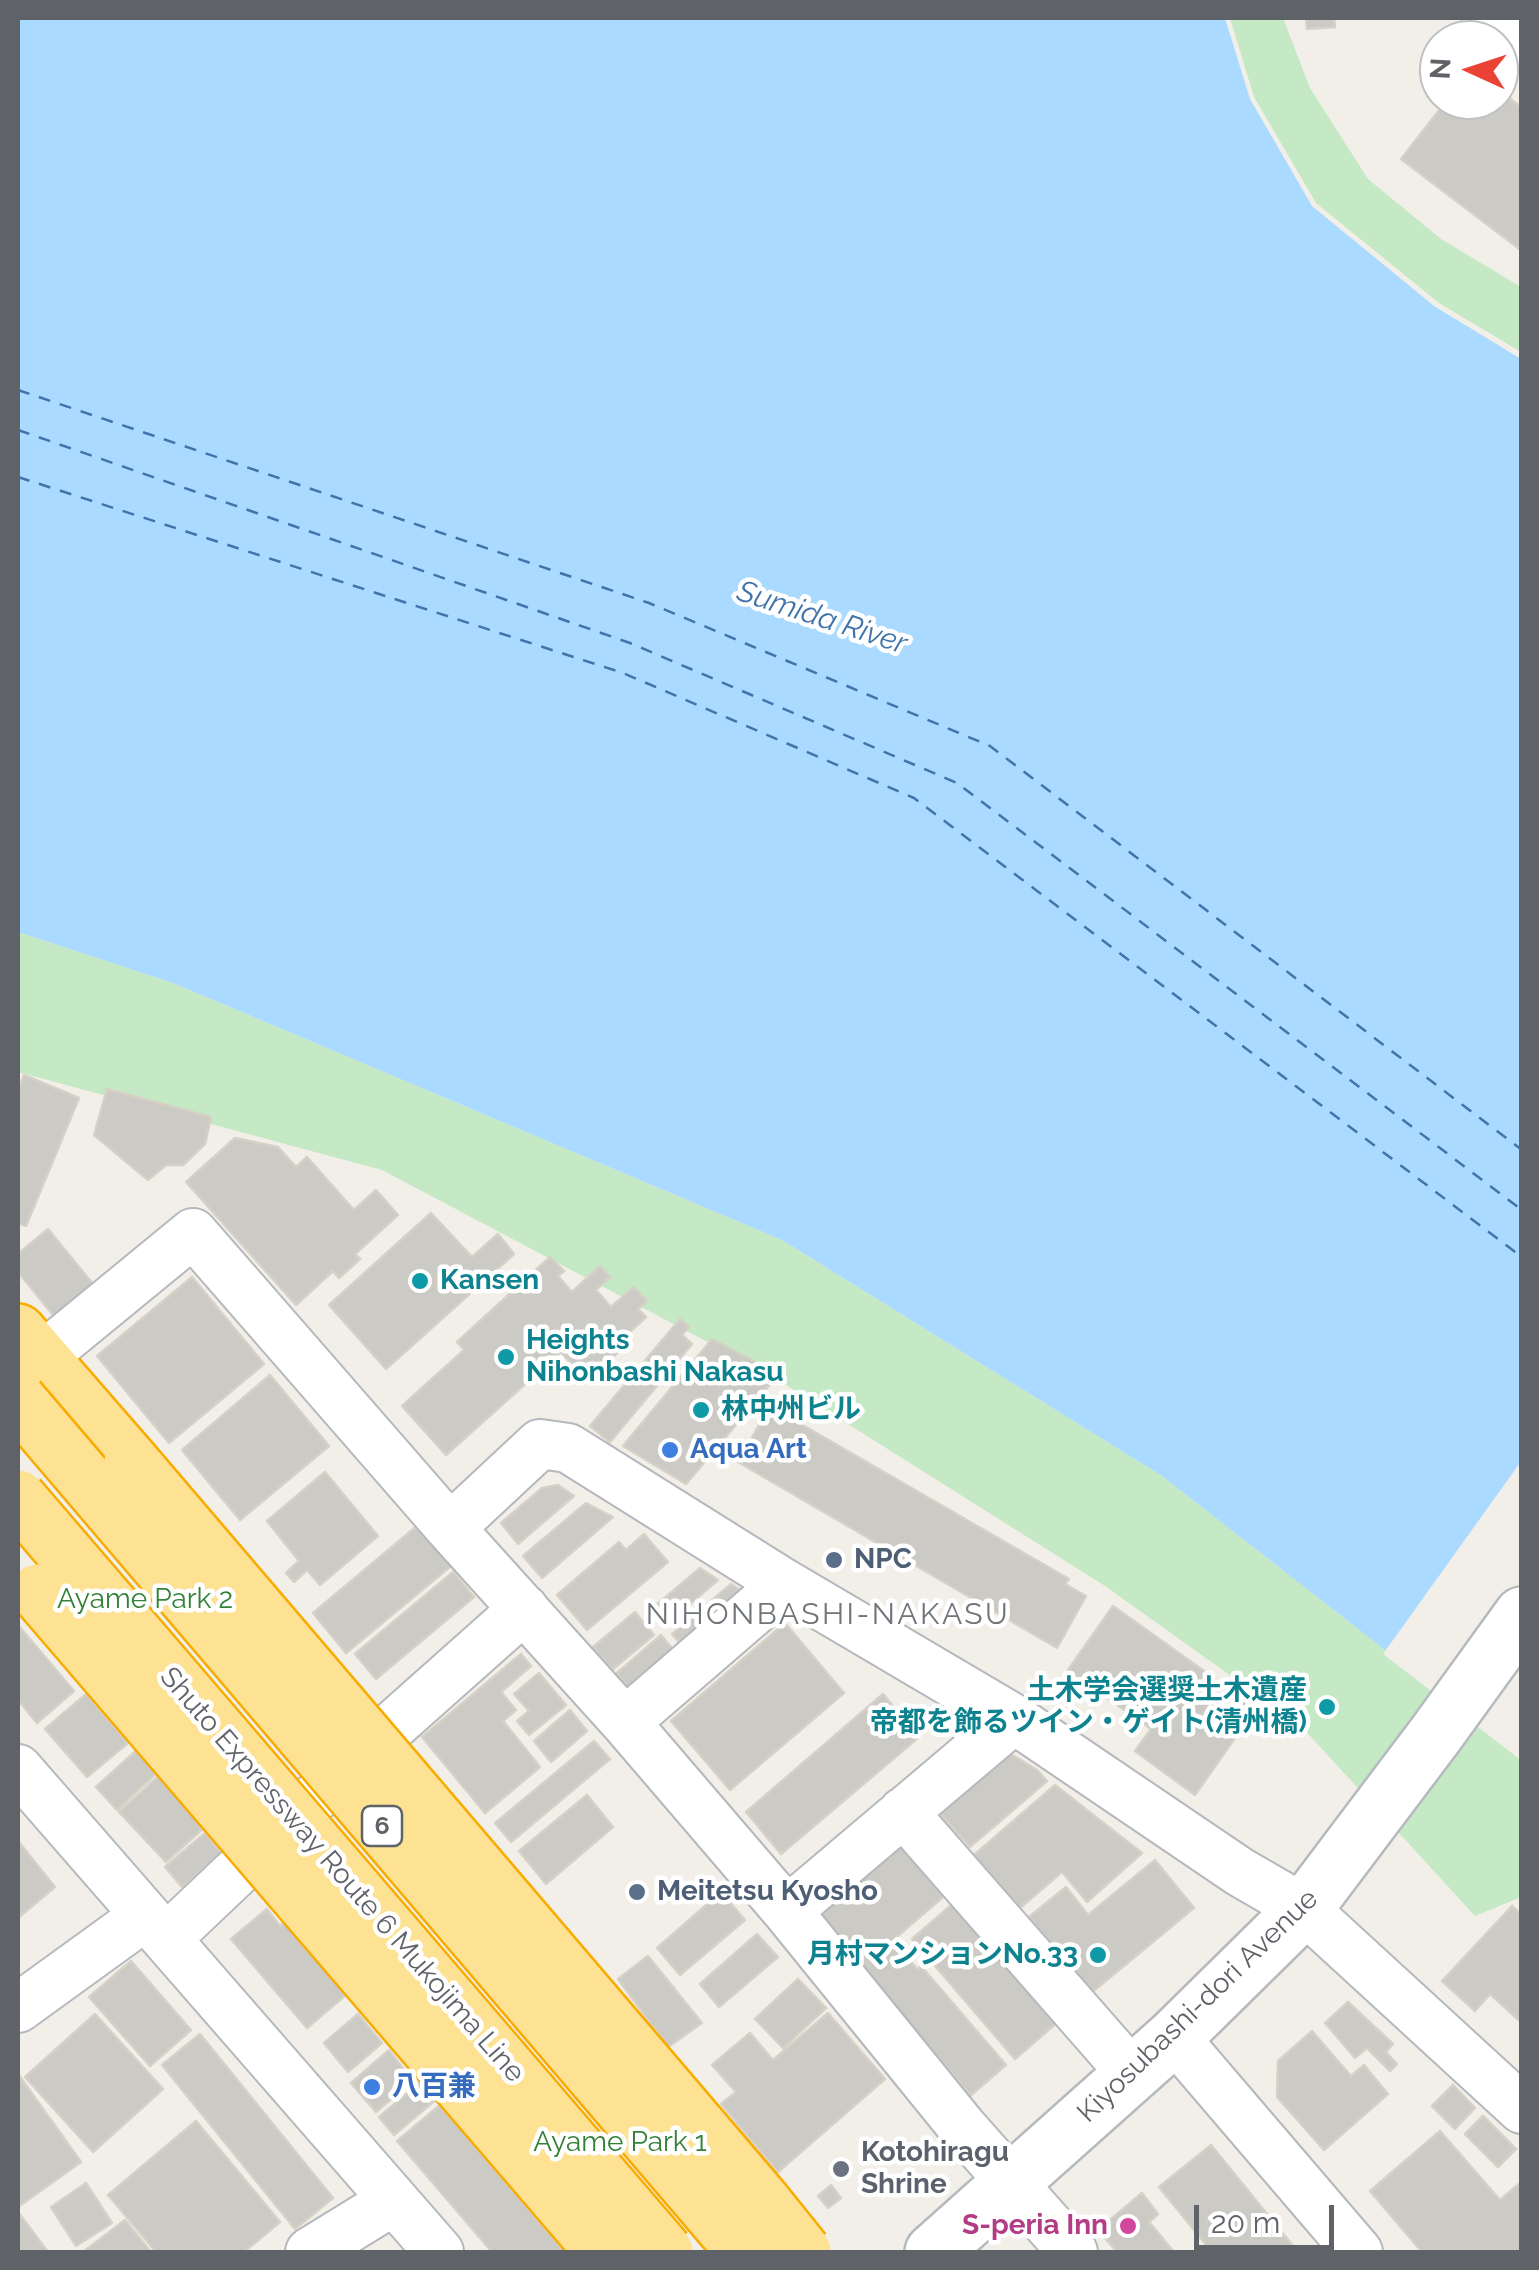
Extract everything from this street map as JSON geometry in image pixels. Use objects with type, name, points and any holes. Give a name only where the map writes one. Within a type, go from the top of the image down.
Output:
[{"type":"highway","name":"6","points":[[38,1338],[171,1508],[804,2252]]},
{"type":"highway","name":"6","points":[[18,1400],[746,2252]]},
{"type":"highway","name":"Shuto Expressway Route 6 Mukojima Line","points":[[18,1498],[665,2252]]},
{"type":"highway","points":[[18,1567],[604,2252]]},
{"type":"main road","name":"Kiyosubashi-dori Avenue","points":[[933,2252],[1174,2037],[1304,1908],[1522,1615]]},
{"type":"street","points":[[1487,18],[1522,45]]},
{"type":"street","points":[[38,1338],[193,1232],[625,1722],[787,1911],[963,2128],[1073,2252]]},
{"type":"street","points":[[450,1528],[540,1444],[568,1448],[785,1584],[1014,1718],[1240,1872],[1304,1908],[1522,2110]]},
{"type":"street","points":[[625,1722],[785,1584]]},
{"type":"street","points":[[18,2008],[156,1927],[361,1754],[524,1609]]},
{"type":"street","points":[[787,1911],[1014,1718]]},
{"type":"street","points":[[18,1769],[439,2252]]},
{"type":"street","points":[[903,1812],[1132,2075]]},
{"type":"street","points":[[1174,2037],[1358,2252]]},
{"type":"street","points":[[310,2252],[393,2202]]},
{"type":"green space","points":[[1230,18],[1283,18],[1310,88],[1368,179],[1441,239],[1521,287],[1521,352],[1439,303],[1316,203],[1254,97]]},
{"type":"green space","points":[[18,932],[173,983],[782,1240],[1162,1476],[1521,1756],[1521,1897],[1475,1916],[1301,1726],[1105,1586],[772,1376],[382,1170],[18,1072]]},
{"type":"water","name":"Sumida River","points":[[18,18],[1225,18],[1250,99],[1312,206],[1434,306],[1521,359],[1521,1756],[1162,1476],[782,1240],[173,983],[18,932]]},
{"type":"pier","points":[[1522,1460],[1522,1761],[1383,1654]]},
{"type":"building","points":[[1306,18],[1334,18],[1335,27],[1307,29]]},
{"type":"building","points":[[1519,106],[1522,251],[1401,159],[1431,120],[1519,120]]},
{"type":"building","points":[[24,1075],[79,1098],[26,1226],[18,1223],[18,1092]]},
{"type":"building","points":[[107,1089],[211,1117],[205,1144],[183,1165],[166,1165],[148,1180],[94,1135]]},
{"type":"building","points":[[235,1138],[278,1147],[296,1167],[307,1157],[354,1210],[376,1190],[398,1215],[355,1254],[360,1259],[339,1278],[333,1271],[296,1305],[186,1182]]},
{"type":"building","name":"Kansen","points":[[431,1213],[472,1257],[498,1234],[514,1254],[386,1369],[329,1305]]},
{"type":"building","points":[[48,1229],[97,1289],[58,1321],[18,1272],[18,1254]]},
{"type":"building","name":"Heights Nihonbashi Nakasu","points":[[550,1257],[564,1271],[558,1276],[572,1292],[600,1266],[610,1277],[596,1290],[611,1307],[634,1287],[647,1301],[638,1309],[646,1317],[620,1341],[625,1346],[596,1372],[587,1362],[577,1371],[561,1352],[446,1455],[402,1406],[464,1350],[457,1342]]},
{"type":"building","points":[[192,1277],[264,1364],[169,1443],[97,1356]]},
{"type":"building","points":[[680,1319],[689,1327],[682,1335],[692,1344],[610,1442],[590,1426]]},
{"type":"building","name":"林中州ビル","points":[[712,1339],[779,1374],[686,1484],[623,1446]]},
{"type":"building","points":[[270,1375],[329,1446],[240,1520],[182,1450]]},
{"type":"building","points":[[768,1409],[785,1419],[787,1416],[1069,1579],[1065,1584],[1086,1596],[1057,1648],[738,1462]]},
{"type":"building","points":[[325,1472],[378,1536],[320,1585],[307,1570],[294,1582],[286,1573],[299,1561],[267,1521]]},
{"type":"building","points":[[558,1485],[574,1496],[518,1544],[501,1523],[542,1488]]},
{"type":"building","points":[[586,1503],[613,1517],[542,1578],[523,1556]]},
{"type":"building","points":[[417,1526],[451,1566],[346,1653],[313,1613]]},
{"type":"building","points":[[644,1534],[668,1562],[587,1630],[557,1595],[619,1542],[626,1550]]},
{"type":"building","points":[[700,1568],[718,1580],[668,1623],[654,1607]]},
{"type":"building","points":[[453,1572],[474,1597],[376,1679],[355,1654]]},
{"type":"building","points":[[731,1584],[755,1600],[691,1656],[672,1634]]},
{"type":"building","points":[[1113,1606],[1256,1708],[1195,1795],[1135,1751],[1151,1729],[1068,1670]]},
{"type":"building","points":[[635,1612],[654,1635],[613,1669],[593,1647]]},
{"type":"building","points":[[785,1623],[844,1693],[730,1790],[671,1721]]},
{"type":"building","points":[[18,1625],[74,1691],[37,1723],[18,1700]]},
{"type":"building","points":[[661,1635],[680,1658],[636,1696],[617,1673]]},
{"type":"building","points":[[521,1654],[531,1666],[501,1692],[516,1710],[503,1721],[540,1767],[485,1813],[422,1737]]},
{"type":"building","points":[[539,1673],[566,1705],[529,1735],[517,1721],[529,1711],[514,1694]]},
{"type":"building","points":[[86,1694],[128,1743],[87,1777],[45,1729]]},
{"type":"building","points":[[883,1694],[919,1737],[781,1854],[746,1812]]},
{"type":"building","points":[[570,1710],[587,1731],[551,1762],[534,1741]]},
{"type":"building","points":[[594,1741],[610,1759],[511,1842],[495,1823]]},
{"type":"building","points":[[139,1748],[160,1770],[117,1810],[96,1787]]},
{"type":"building","points":[[1004,1750],[1037,1770],[1047,1781],[970,1847],[937,1810]]},
{"type":"building","points":[[161,1774],[208,1824],[166,1862],[119,1812]]},
{"type":"building","points":[[1055,1785],[1142,1853],[1087,1902],[1062,1872],[1020,1908],[974,1855]]},
{"type":"building","points":[[587,1795],[613,1827],[546,1884],[519,1851]]},
{"type":"building","points":[[205,1833],[221,1853],[182,1887],[165,1867]]},
{"type":"building","points":[[902,1835],[950,1891],[893,1940],[918,1970],[921,1966],[1006,2065],[971,2095],[814,1912]]},
{"type":"building","points":[[18,1841],[55,1887],[18,1918]]},
{"type":"building","name":"月村マンションNo.33","points":[[1155,1860],[1194,1908],[1091,1993],[1029,1917],[1066,1887],[1088,1915]]},
{"type":"building","points":[[721,1892],[745,1920],[680,1975],[657,1948]]},
{"type":"building","points":[[956,1901],[1059,2021],[1015,2059],[912,1939]]},
{"type":"building","points":[[1512,1906],[1522,1915],[1522,2023],[1490,1994],[1475,2011],[1442,1981]]},
{"type":"building","points":[[267,1909],[280,1926],[285,1921],[347,1994],[307,2028],[231,1939]]},
{"type":"building","points":[[757,1934],[778,1957],[719,2007],[700,1984]]},
{"type":"building","points":[[648,1956],[702,2023],[668,2047],[618,1979]]},
{"type":"building","points":[[131,1961],[191,2030],[150,2066],[89,1997]]},
{"type":"building","points":[[798,1979],[826,2008],[783,2048],[755,2019]]},
{"type":"building","points":[[1348,2002],[1393,2044],[1386,2052],[1397,2064],[1390,2071],[1367,2048],[1355,2058],[1325,2023]]},
{"type":"building","points":[[828,2013],[885,2079],[778,2172],[721,2104],[736,2092],[712,2065],[750,2033],[773,2060]]},
{"type":"building","points":[[95,2014],[163,2089],[93,2152],[25,2077]]},
{"type":"building","points":[[358,2014],[382,2043],[348,2072],[324,2043]]},
{"type":"building","points":[[1312,2031],[1351,2076],[1364,2065],[1388,2094],[1324,2150],[1277,2097],[1278,2061]]},
{"type":"building","points":[[200,2034],[333,2198],[295,2229],[162,2065]]},
{"type":"building","points":[[389,2050],[406,2072],[412,2066],[419,2075],[376,2112],[351,2083]]},
{"type":"building","points":[[18,2074],[81,2162],[18,2207]]},
{"type":"building","points":[[424,2079],[439,2097],[394,2135],[379,2117]]},
{"type":"building","points":[[1453,2085],[1475,2108],[1455,2129],[1432,2106]]},
{"type":"building","points":[[440,2105],[565,2252],[492,2252],[397,2141]]},
{"type":"building","points":[[1483,2116],[1516,2149],[1498,2167],[1465,2134]]},
{"type":"building","points":[[196,2121],[280,2222],[244,2252],[156,2252],[108,2195]]},
{"type":"building","points":[[1440,2131],[1500,2200],[1522,2185],[1522,2252],[1422,2252],[1370,2191]]},
{"type":"building","points":[[1211,2145],[1298,2252],[1212,2252],[1159,2187]]},
{"type":"building","points":[[86,2183],[112,2223],[76,2246],[51,2207]]},
{"type":"building","points":[[831,2185],[841,2198],[828,2208],[818,2196]]},
{"type":"building","name":"S-peria Inn","points":[[1142,2193],[1158,2214],[1149,2222],[1174,2252],[1117,2252],[1098,2230]]},
{"type":"building","points":[[18,2212],[48,2252],[18,2252]]},
{"type":"building","points":[[125,2220],[151,2252],[83,2252]]},
{"type":"ferry route","points":[[18,390],[649,603],[990,746],[1522,1150]]},
{"type":"ferry route","points":[[18,430],[630,643],[957,783],[1522,1210]]},
{"type":"ferry route","points":[[18,477],[623,673],[914,798],[1522,1257]]},
{"type":"place","name":"Kansen","points":[[420,1281]]},
{"type":"place","name":"Heights Nihonbashi Nakasu","points":[[506,1357]]},
{"type":"place","name":"林中州ビル","points":[[701,1410]]},
{"type":"place","name":"Aqua Art","points":[[670,1450]]},
{"type":"place","name":"NPC","points":[[834,1560]]},
{"type":"place","name":"土木学会選奨土木遺産 帝都を飾るツイン・ゲイト(清州橋)","points":[[1327,1707]]},
{"type":"place","name":"Meitetsu Kyosho","points":[[637,1892]]},
{"type":"place","name":"月村マンションNo.33","points":[[1098,1955]]},
{"type":"place","name":"八百兼","points":[[372,2087]]},
{"type":"place","name":"Kotohiragu Shrine","points":[[841,2169]]},
{"type":"place","name":"S-peria Inn","points":[[1128,2226]]},
{"type":"district","name":"NIHONBASHI-NAKASU","points":[[828,1615]]},
{"type":"park label","name":"Ayame Park 2","points":[[145,1600]]},
{"type":"park label","name":"Ayame Park 1","points":[[620,2143]]}]
